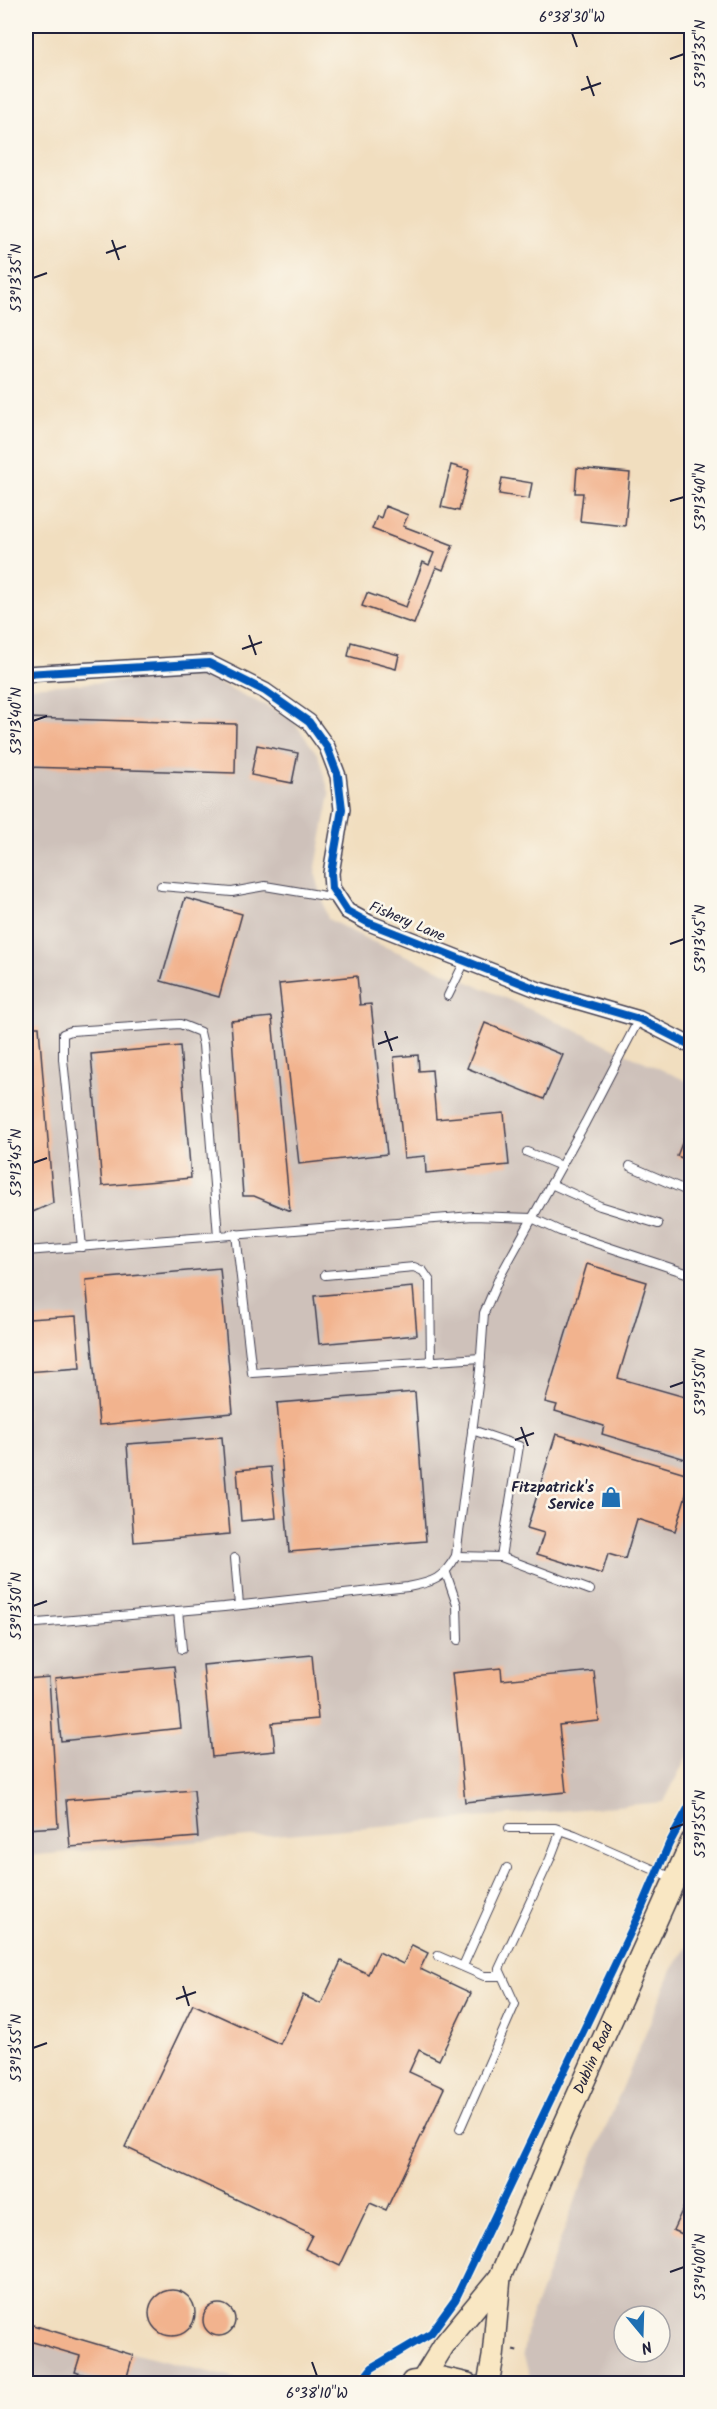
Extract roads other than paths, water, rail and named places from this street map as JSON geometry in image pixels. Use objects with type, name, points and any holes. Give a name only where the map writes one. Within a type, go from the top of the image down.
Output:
[{"type":"main road","name":"Dublin Road","points":[[416,2381],[500,2277],[562,2130],[692,1842]]},
{"type":"main road","name":"Dublin Road","points":[[488,2384],[493,2357],[500,2277]]},
{"type":"main road","points":[[416,2381],[442,2378],[468,2384]]},
{"type":"street","points":[[26,675],[209,663],[265,691],[309,722],[327,747],[338,776],[342,809],[331,873],[332,888],[339,898]]},
{"type":"street","name":"Fishery Lane","points":[[339,898],[347,911],[369,923],[539,990],[639,1019],[692,1046]]},
{"type":"lane","points":[[161,886],[232,892],[265,886],[339,898]]},
{"type":"lane","points":[[448,996],[465,961]]},
{"type":"lane","points":[[26,1624],[408,1587],[430,1583],[446,1573],[456,1556],[481,1358],[484,1313],[500,1278],[639,1019]]},
{"type":"lane","points":[[82,1247],[63,1059],[63,1034],[71,1031],[180,1024],[200,1032],[203,1045],[218,1236]]},
{"type":"lane","points":[[527,1152],[561,1166]]},
{"type":"lane","points":[[630,1166],[692,1193]]},
{"type":"lane","points":[[551,1184],[600,1206],[658,1224]]},
{"type":"lane","points":[[26,1251],[473,1216],[532,1218],[560,1231],[692,1275]]},
{"type":"lane","points":[[236,1234],[252,1373],[481,1358]]},
{"type":"lane","points":[[325,1275],[414,1267],[423,1271],[430,1281],[431,1362]]},
{"type":"lane","points":[[472,1430],[519,1446],[501,1557]]},
{"type":"lane","points":[[456,1556],[501,1557],[590,1590]]},
{"type":"lane","points":[[235,1558],[239,1605]]},
{"type":"lane","points":[[446,1573],[457,1605],[458,1640]]},
{"type":"lane","points":[[178,1611],[182,1649]]},
{"type":"lane","points":[[509,1828],[555,1828],[675,1879]]},
{"type":"lane","points":[[460,2129],[515,2004],[499,1969],[561,1830]]},
{"type":"lane","points":[[463,1966],[507,1868]]},
{"type":"lane","points":[[438,1956],[484,1976],[501,1976]]},
{"type":"place","name":"Fitzpatrick's Service","points":[[611,1497]]}]
